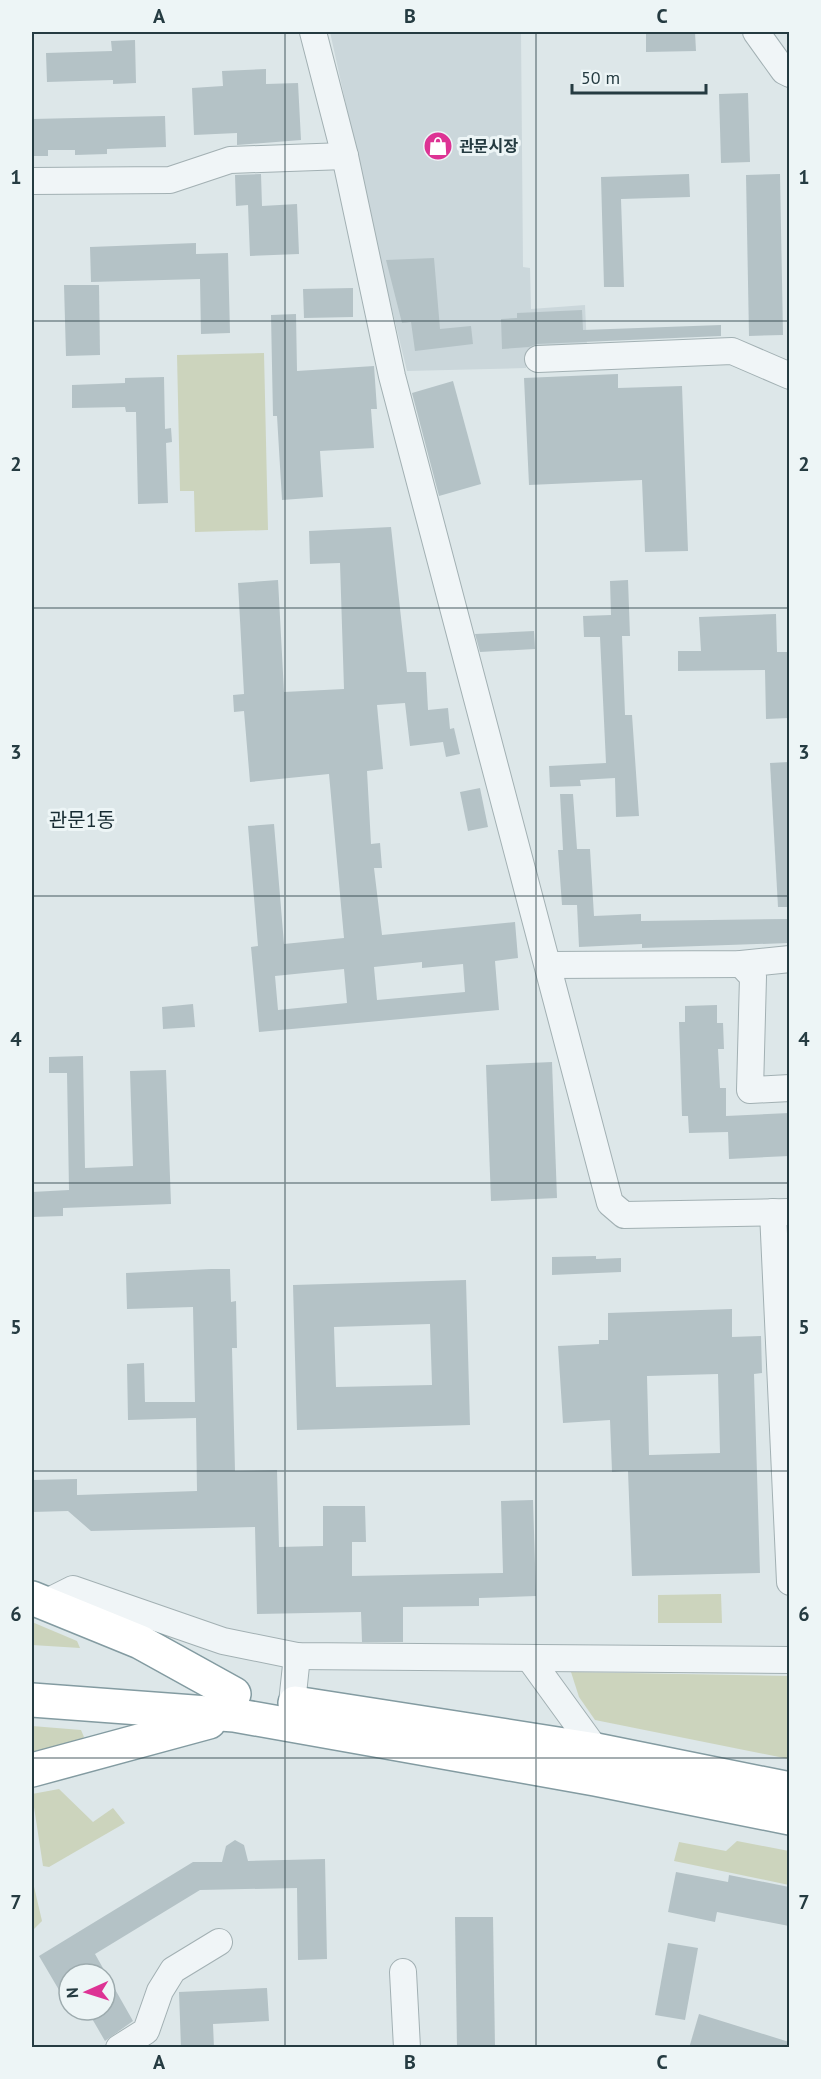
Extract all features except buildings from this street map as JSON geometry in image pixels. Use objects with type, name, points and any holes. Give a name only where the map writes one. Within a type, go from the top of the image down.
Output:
[{"type":"highway","points":[[38,1601],[140,1642],[234,1704]]},
{"type":"highway","points":[[32,1679],[234,1704],[789,1818]]},
{"type":"highway","points":[[32,1700],[291,1703],[596,1750],[789,1789]]},
{"type":"highway","points":[[32,1770],[234,1704]]},
{"type":"street","points":[[313,32],[345,156],[392,376],[610,1203],[624,1215],[781,1212],[789,1582]]},
{"type":"street","points":[[756,32],[784,71],[789,74]]},
{"type":"street","points":[[32,181],[170,180],[230,160],[345,156]]},
{"type":"street","points":[[538,359],[732,351],[789,375]]},
{"type":"street","points":[[549,965],[741,964],[789,959]]},
{"type":"street","points":[[741,964],[753,978],[750,1090],[789,1088]]},
{"type":"street","points":[[38,1601],[73,1589],[223,1641],[297,1656],[789,1660]]},
{"type":"street","points":[[291,1703],[297,1656]]},
{"type":"street","points":[[530,1659],[596,1750]]},
{"type":"street","points":[[119,2048],[146,2031],[160,1991],[173,1970],[219,1942]]},
{"type":"street","points":[[403,1972],[407,2048]]},
{"type":"shaded area","name":"관문시장","points":[[330,32],[521,32],[523,267],[530,268],[531,309],[585,305],[587,347],[527,352],[526,368],[407,371]]},
{"type":"green space","points":[[264,353],[268,530],[195,532],[194,491],[180,491],[177,355]]},
{"type":"green space","points":[[721,1594],[722,1623],[658,1623],[658,1595]]},
{"type":"green space","points":[[32,1622],[77,1641],[80,1648],[32,1645]]},
{"type":"green space","points":[[571,1672],[789,1676],[789,1759],[595,1720],[579,1697]]},
{"type":"green space","points":[[32,1726],[81,1730],[84,1737],[77,1742],[32,1756]]},
{"type":"green space","points":[[59,1789],[93,1822],[113,1808],[125,1823],[49,1867],[43,1866],[32,1794]]},
{"type":"green space","points":[[737,1841],[789,1851],[789,1885],[674,1861],[679,1842],[726,1851]]},
{"type":"green space","points":[[32,1878],[42,1921],[32,1931]]},
{"type":"place","name":"관문시장","points":[[438,146]]},
{"type":"district","name":"관문1동","points":[[82,820]]}]
